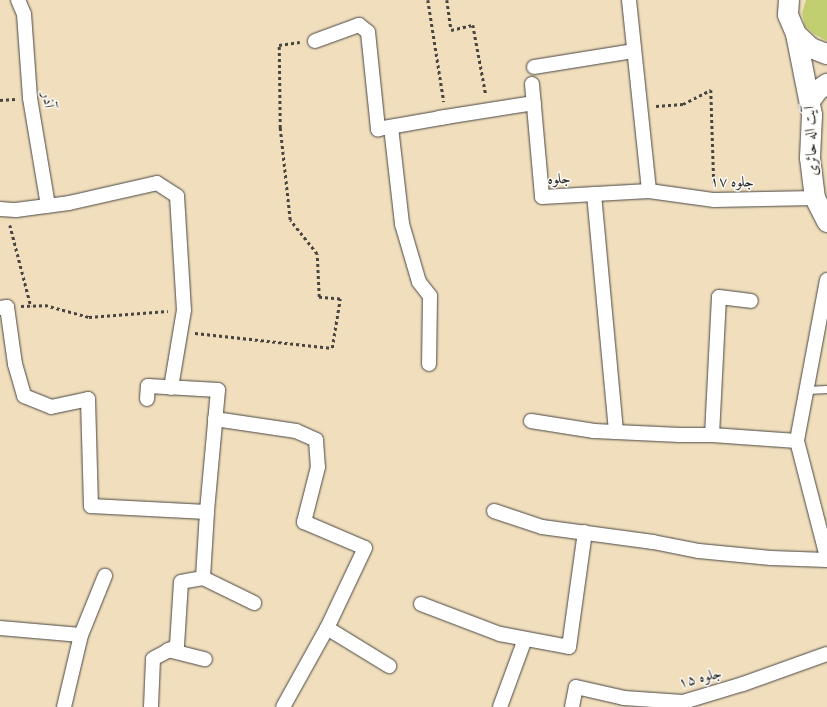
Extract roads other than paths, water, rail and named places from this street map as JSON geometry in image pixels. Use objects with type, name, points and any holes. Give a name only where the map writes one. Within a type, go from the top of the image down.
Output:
[{"type":"main road","points":[[789,0],[788,15],[796,34],[811,48],[827,54]]},
{"type":"main road","name":"آیت اله حائری","points":[[796,34],[812,115],[810,158],[815,198],[827,222]]},
{"type":"main road","points":[[810,101],[818,90],[827,84]]},
{"type":"street","name":"آذر","points":[[18,0],[24,14],[30,98],[48,206]]},
{"type":"street","points":[[629,0],[649,191]]},
{"type":"street","points":[[314,41],[359,25],[368,32],[402,224],[419,282],[430,296],[429,364]]},
{"type":"street","points":[[534,67],[634,50]]},
{"type":"street","name":"جلوه","points":[[532,84],[542,197],[649,191]]},
{"type":"street","points":[[384,128],[534,103]]},
{"type":"street","points":[[3,210],[16,210],[69,203],[157,183],[177,196],[184,310],[170,388]]},
{"type":"street","name":"جلوه ۱۷","points":[[649,191],[714,200],[815,198]]},
{"type":"street","points":[[594,194],[616,432]]},
{"type":"street","points":[[494,511],[542,527],[585,532],[699,551],[771,558],[827,559],[797,441],[827,280]]},
{"type":"street","points":[[712,435],[719,297],[751,301]]},
{"type":"street","points":[[3,307],[15,364],[24,396],[51,407],[88,399],[91,506],[207,512]]},
{"type":"street","points":[[147,399],[148,386],[218,390],[207,512],[203,578]]},
{"type":"street","points":[[215,419],[296,431],[316,440],[318,467],[304,522],[365,548],[327,628],[283,707]]},
{"type":"street","points":[[531,421],[594,431],[712,435],[797,441]]},
{"type":"street","points":[[421,604],[500,634],[569,648],[585,532]]},
{"type":"street","points":[[64,707],[81,635],[105,576]]},
{"type":"street","points":[[152,707],[153,659],[177,646],[181,582],[203,578],[254,603]]},
{"type":"street","points":[[0,628],[81,635]]},
{"type":"street","points":[[327,628],[389,666]]},
{"type":"street","points":[[500,707],[525,639]]},
{"type":"street","points":[[168,650],[205,659]]},
{"type":"street","name":"جلوه ۱۵","points":[[572,707],[576,687],[624,698],[683,702],[743,684],[827,654]]},
{"type":"lane","points":[[807,390],[827,389]]}]
